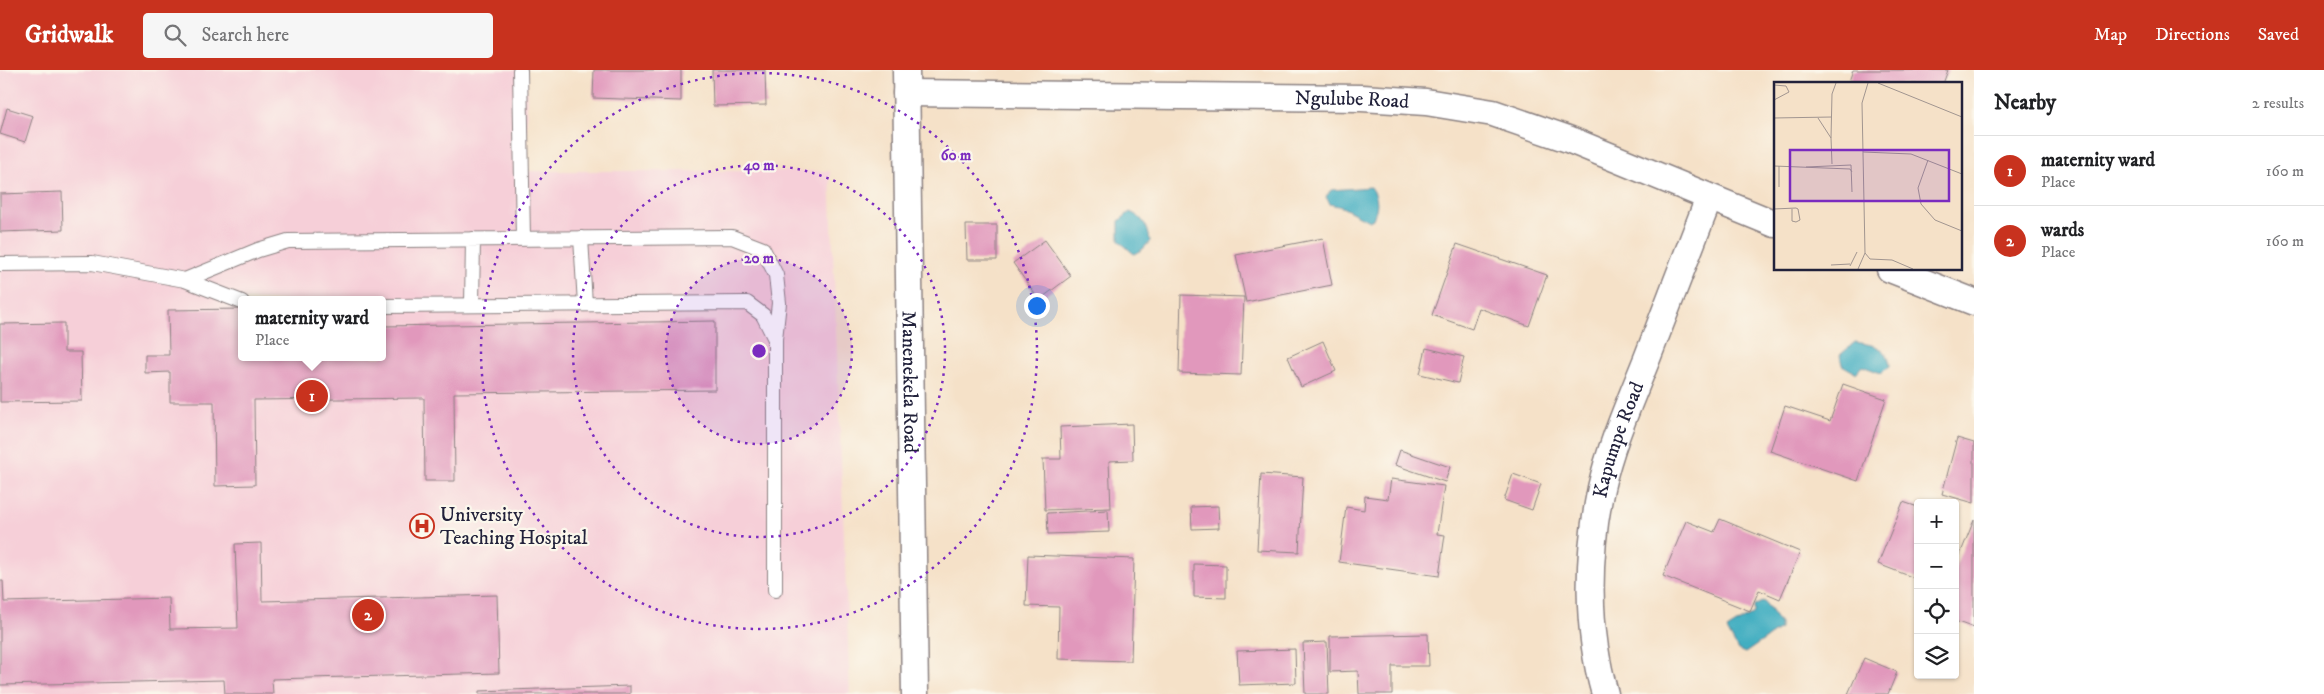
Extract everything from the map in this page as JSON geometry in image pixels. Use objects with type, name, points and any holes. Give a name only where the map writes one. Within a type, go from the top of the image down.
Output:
[{"type":"street","name":"Ngulube Road","points":[[906,81],[1426,102],[1503,116],[1568,138],[1774,224]]},
{"type":"street","name":"Manenekela Road","points":[[906,81],[915,694]]},
{"type":"street","name":"Kapumpe Road","points":[[1605,694],[1599,674],[1590,605],[1592,540],[1602,487],[1621,426],[1709,198]]},
{"type":"street","points":[[1893,270],[1974,302]]},
{"type":"lane","points":[[520,70],[523,239]]},
{"type":"lane","points":[[185,280],[258,250],[288,241],[732,237],[763,249],[776,275],[779,303],[775,339],[775,590]]},
{"type":"lane","points":[[581,238],[585,304]]},
{"type":"lane","points":[[472,305],[473,239]]},
{"type":"lane","points":[[0,264],[92,263],[185,280],[238,300]]},
{"type":"lane","points":[[386,306],[747,303],[763,315],[775,339]]},
{"type":"shaded area","name":"University Teaching Hospital","points":[[0,70],[527,70],[526,171],[830,171],[850,694],[0,694]]},
{"type":"water","points":[[1371,187],[1377,206],[1373,219],[1369,221],[1342,207],[1330,204],[1326,197],[1331,190]]},
{"type":"water","points":[[1130,212],[1139,217],[1144,224],[1150,241],[1143,249],[1134,254],[1119,241],[1119,221]]},
{"type":"water","points":[[1855,342],[1883,350],[1889,359],[1890,366],[1881,373],[1862,366],[1856,373],[1842,365],[1840,355]]},
{"type":"water","points":[[1764,601],[1780,624],[1780,629],[1745,653],[1738,650],[1727,630],[1754,613],[1754,606]]},
{"type":"building","points":[[594,70],[681,70],[681,101],[593,98]]},
{"type":"building","points":[[712,70],[765,70],[766,105],[713,106]]},
{"type":"building","points":[[1853,70],[1948,70],[1944,82],[1849,82]]},
{"type":"building","points":[[7,108],[33,116],[25,142],[0,134]]},
{"type":"building","points":[[62,192],[63,230],[0,232],[0,194]]},
{"type":"building","points":[[966,225],[997,225],[997,260],[967,260]]},
{"type":"building","points":[[1323,238],[1332,285],[1246,302],[1236,255]]},
{"type":"building","points":[[1045,240],[1071,276],[1039,300],[1013,263]]},
{"type":"building","points":[[1457,244],[1547,275],[1529,326],[1479,308],[1472,329],[1432,315]]},
{"type":"building","points":[[1181,295],[1244,297],[1241,375],[1179,373]]},
{"type":"building","points":[[238,309],[238,361],[386,361],[386,326],[715,321],[715,390],[454,393],[455,481],[425,481],[424,398],[254,400],[255,485],[215,486],[214,402],[170,402],[170,372],[145,373],[145,355],[169,355],[168,310]]},
{"type":"building","points":[[64,323],[64,352],[81,352],[82,401],[0,402],[0,324]]},
{"type":"building","points":[[1323,341],[1336,371],[1301,387],[1288,357]]},
{"type":"building","points":[[1426,348],[1464,357],[1458,383],[1420,374]]},
{"type":"building","points":[[1843,384],[1886,399],[1858,481],[1770,451],[1785,406],[1830,421]]},
{"type":"building","points":[[1132,424],[1133,460],[1109,461],[1111,508],[1045,510],[1043,459],[1061,459],[1060,427]]},
{"type":"building","points":[[1957,438],[1974,443],[1974,503],[1942,494]]},
{"type":"building","points":[[1400,450],[1450,467],[1445,482],[1395,465]]},
{"type":"building","points":[[1261,474],[1303,477],[1299,552],[1257,550]]},
{"type":"building","points":[[1513,474],[1541,484],[1532,510],[1504,500]]},
{"type":"building","points":[[1391,479],[1444,486],[1437,534],[1445,535],[1439,576],[1339,562],[1346,507],[1364,510],[1365,496],[1388,499]]},
{"type":"building","points":[[1903,502],[1914,506],[1914,578],[1878,564]]},
{"type":"building","points":[[1218,506],[1219,528],[1192,529],[1191,507]]},
{"type":"building","points":[[1108,510],[1109,532],[1048,534],[1047,513]]},
{"type":"building","points":[[1720,519],[1800,552],[1780,599],[1759,590],[1750,611],[1663,576],[1686,521],[1714,532]]},
{"type":"building","points":[[1974,520],[1974,628],[1959,622],[1959,557]]},
{"type":"building","points":[[261,543],[262,601],[497,595],[499,673],[272,679],[273,694],[225,694],[224,680],[0,685],[0,581],[3,581],[4,602],[169,598],[170,629],[238,628],[235,544]]},
{"type":"building","points":[[1028,555],[1134,559],[1131,661],[1058,659],[1059,607],[1026,606]]},
{"type":"building","points":[[1194,564],[1226,565],[1226,598],[1194,597]]},
{"type":"building","points":[[1428,634],[1429,666],[1392,666],[1392,694],[1359,694],[1358,671],[1330,672],[1330,636]]},
{"type":"building","points":[[1327,642],[1329,694],[1305,694],[1303,643]]},
{"type":"building","points":[[1295,649],[1296,683],[1239,685],[1237,651]]},
{"type":"building","points":[[1864,658],[1897,672],[1888,694],[1848,694]]},
{"type":"building","points":[[630,686],[630,694],[479,694],[479,691]]},
{"type":"place","name":"maternity ward","points":[[312,396]]},
{"type":"place","name":"University Teaching Hospital","points":[[422,526]]},
{"type":"place","name":"wards","points":[[368,615]]}]
